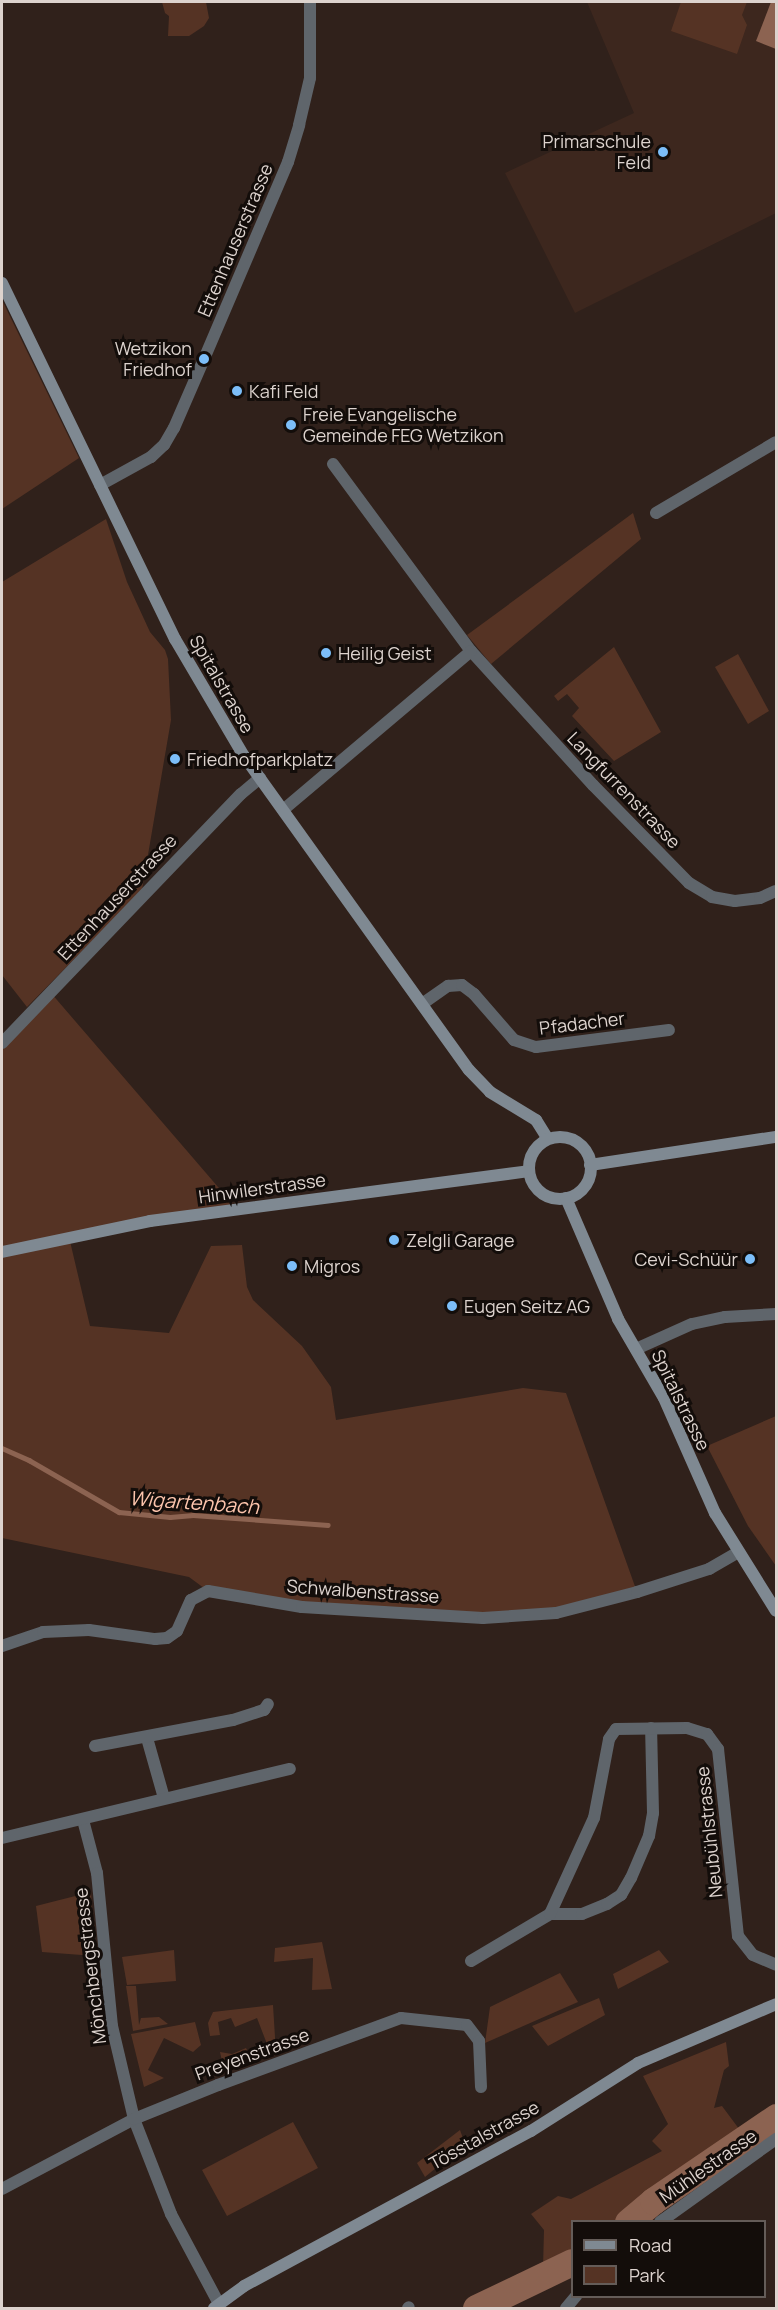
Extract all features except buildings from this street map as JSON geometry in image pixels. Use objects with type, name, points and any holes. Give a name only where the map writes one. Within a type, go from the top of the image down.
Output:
[{"type":"main road","name":"Spitalstrasse","points":[[2,283],[191,669],[260,778],[480,1084],[536,1120],[548,1139]]},
{"type":"main road","points":[[556,1137],[572,1139],[585,1149],[590,1164],[587,1182],[575,1194],[566,1198],[549,1197],[542,1193],[531,1179],[529,1171],[533,1152],[548,1139],[556,1137]]},
{"type":"main road","points":[[590,1164],[777,1137]]},
{"type":"main road","name":"Hinwilerstrasse","points":[[2,1252],[150,1221],[529,1171]]},
{"type":"main road","name":"Spitalstrasse","points":[[566,1198],[618,1319],[664,1398],[715,1513],[777,1611]]},
{"type":"main road","name":"Tösstalstrasse","points":[[217,2306],[244,2286],[531,2131],[638,2063],[777,2004]]},
{"type":"street","name":"Ettenhauserstrasse","points":[[100,484],[151,457],[164,445],[174,428],[288,162],[310,78],[310,2]]},
{"type":"street","points":[[656,513],[777,442]]},
{"type":"street","name":"Langfurrenstrasse","points":[[333,464],[471,651],[585,776],[689,883],[712,897],[735,902],[760,898],[777,891]]},
{"type":"street","points":[[283,810],[471,651]]},
{"type":"street","name":"Ettenhauserstrasse","points":[[2,1043],[225,810],[260,778]]},
{"type":"street","name":"Pfadacher","points":[[422,1004],[448,986],[462,985],[474,994],[514,1040],[536,1047],[669,1030]]},
{"type":"street","points":[[636,1349],[692,1324],[725,1317],[777,1314]]},
{"type":"street","name":"Schwalbenstrasse","points":[[2,1646],[43,1632],[89,1630],[155,1639],[167,1638],[177,1631],[191,1600],[208,1591],[302,1607],[473,1618],[556,1612],[637,1592],[709,1569],[739,1552]]},
{"type":"street","points":[[95,1746],[233,1720],[264,1710],[268,1704]]},
{"type":"street","points":[[471,1961],[550,1914],[582,1914],[608,1904],[621,1895],[649,1836],[653,1813],[651,1728]]},
{"type":"street","name":"Neubühlstrasse","points":[[550,1914],[594,1818],[609,1739],[616,1729],[687,1728],[707,1734],[718,1749],[738,1936],[753,1955],[777,1965]]},
{"type":"street","points":[[147,1738],[164,1798]]},
{"type":"street","points":[[2,1838],[290,1769]]},
{"type":"street","name":"Mönchbergstrasse","points":[[83,1820],[97,1873],[112,2026],[134,2119],[171,2214],[217,2306]]},
{"type":"street","name":"Preyenstrasse","points":[[2,2189],[134,2119],[218,2085],[401,2018],[467,2025],[479,2041],[481,2087]]},
{"type":"street","name":"Mühlestrasse","points":[[663,2220],[777,2139]]},
{"type":"shaded area","name":"Primarschule Feld","points":[[587,2],[776,2],[776,213],[575,313],[505,173],[634,113]]},
{"type":"shaded area","points":[[771,2],[776,2],[776,49],[756,41]]},
{"type":"green space","points":[[162,2],[206,2],[209,18],[204,26],[189,36],[168,36],[169,16],[165,13]]},
{"type":"green space","points":[[681,2],[747,2],[742,15],[747,25],[737,54],[671,31]]},
{"type":"green space","points":[[2,300],[79,458],[2,509]]},
{"type":"green space","points":[[633,513],[641,539],[491,664],[467,635]]},
{"type":"green space","points":[[106,519],[127,582],[150,632],[165,650],[168,659],[171,720],[142,890],[27,1007],[2,975],[2,582]]},
{"type":"green space","points":[[614,647],[661,732],[614,761],[572,716],[579,708],[567,694],[558,701],[554,696]]},
{"type":"green space","points":[[738,654],[769,711],[748,724],[715,667]]},
{"type":"green space","points":[[51,993],[237,1209],[69,1237],[90,1326],[169,1333],[211,1246],[242,1245],[247,1287],[253,1300],[302,1346],[331,1387],[336,1420],[523,1388],[566,1393],[637,1592],[556,1613],[483,1618],[302,1607],[208,1591],[189,1577],[2,1538],[2,1043]]},
{"type":"green space","points":[[776,1416],[776,1566],[748,1526],[707,1446]]},
{"type":"green space","points":[[91,1892],[95,1956],[42,1952],[36,1906]]},
{"type":"green space","points":[[322,1942],[332,1989],[312,1990],[313,1958],[274,1962],[275,1948]]},
{"type":"green space","points":[[174,1950],[176,1981],[127,1985],[122,1957]]},
{"type":"green space","points":[[659,1950],[669,1962],[618,1989],[613,1974]]},
{"type":"green space","points":[[560,1973],[578,2002],[485,2043],[490,2007]]},
{"type":"green space","points":[[126,1986],[136,1986],[139,2025],[141,2018],[159,2017],[168,2024],[133,2031]]},
{"type":"green space","points":[[599,1998],[605,2015],[548,2046],[532,2026]]},
{"type":"green space","points":[[273,2005],[276,2053],[233,2068],[227,2061],[222,2061],[220,2052],[232,2054],[246,2048],[248,2052],[267,2044],[257,2018],[235,2027],[231,2018],[218,2022],[220,2035],[210,2036],[208,2023],[213,2012]]},
{"type":"green space","points":[[195,2022],[201,2045],[193,2052],[164,2038],[148,2070],[164,2078],[144,2087],[131,2034]]},
{"type":"green space","points":[[726,2042],[729,2066],[724,2070],[714,2108],[722,2106],[751,2145],[647,2220],[571,2220],[571,2260],[543,2268],[544,2230],[531,2214],[558,2196],[571,2199],[662,2151],[652,2141],[668,2124],[643,2076]]},
{"type":"green space","points":[[293,2122],[318,2168],[227,2216],[202,2170]]},
{"type":"green space","points":[[460,2130],[465,2144],[425,2177],[417,2163]]},
{"type":"waterway","name":"Wigartenbach","points":[[2,1448],[29,1460],[119,1512],[170,1517],[193,1515],[328,1525]]},
{"type":"waterway","points":[[630,2220],[653,2201],[776,2117]]},
{"type":"waterway","points":[[476,2308],[571,2262]]},
{"type":"place","name":"Primarschule Feld","points":[[663,152]]},
{"type":"place","name":"Wetzikon Friedhof","points":[[204,359]]},
{"type":"place","name":"Kafi Feld","points":[[237,391]]},
{"type":"place","name":"Freie Evangelische Gemeinde FEG Wetzikon","points":[[291,425]]},
{"type":"place","name":"Heilig Geist","points":[[326,653]]},
{"type":"place","name":"Friedhofparkplatz","points":[[175,759]]},
{"type":"place","name":"Zelgli Garage","points":[[394,1240]]},
{"type":"place","name":"Cevi-Schüür","points":[[750,1259]]},
{"type":"place","name":"Migros","points":[[292,1266]]},
{"type":"place","name":"Eugen Seitz AG","points":[[452,1306]]}]
